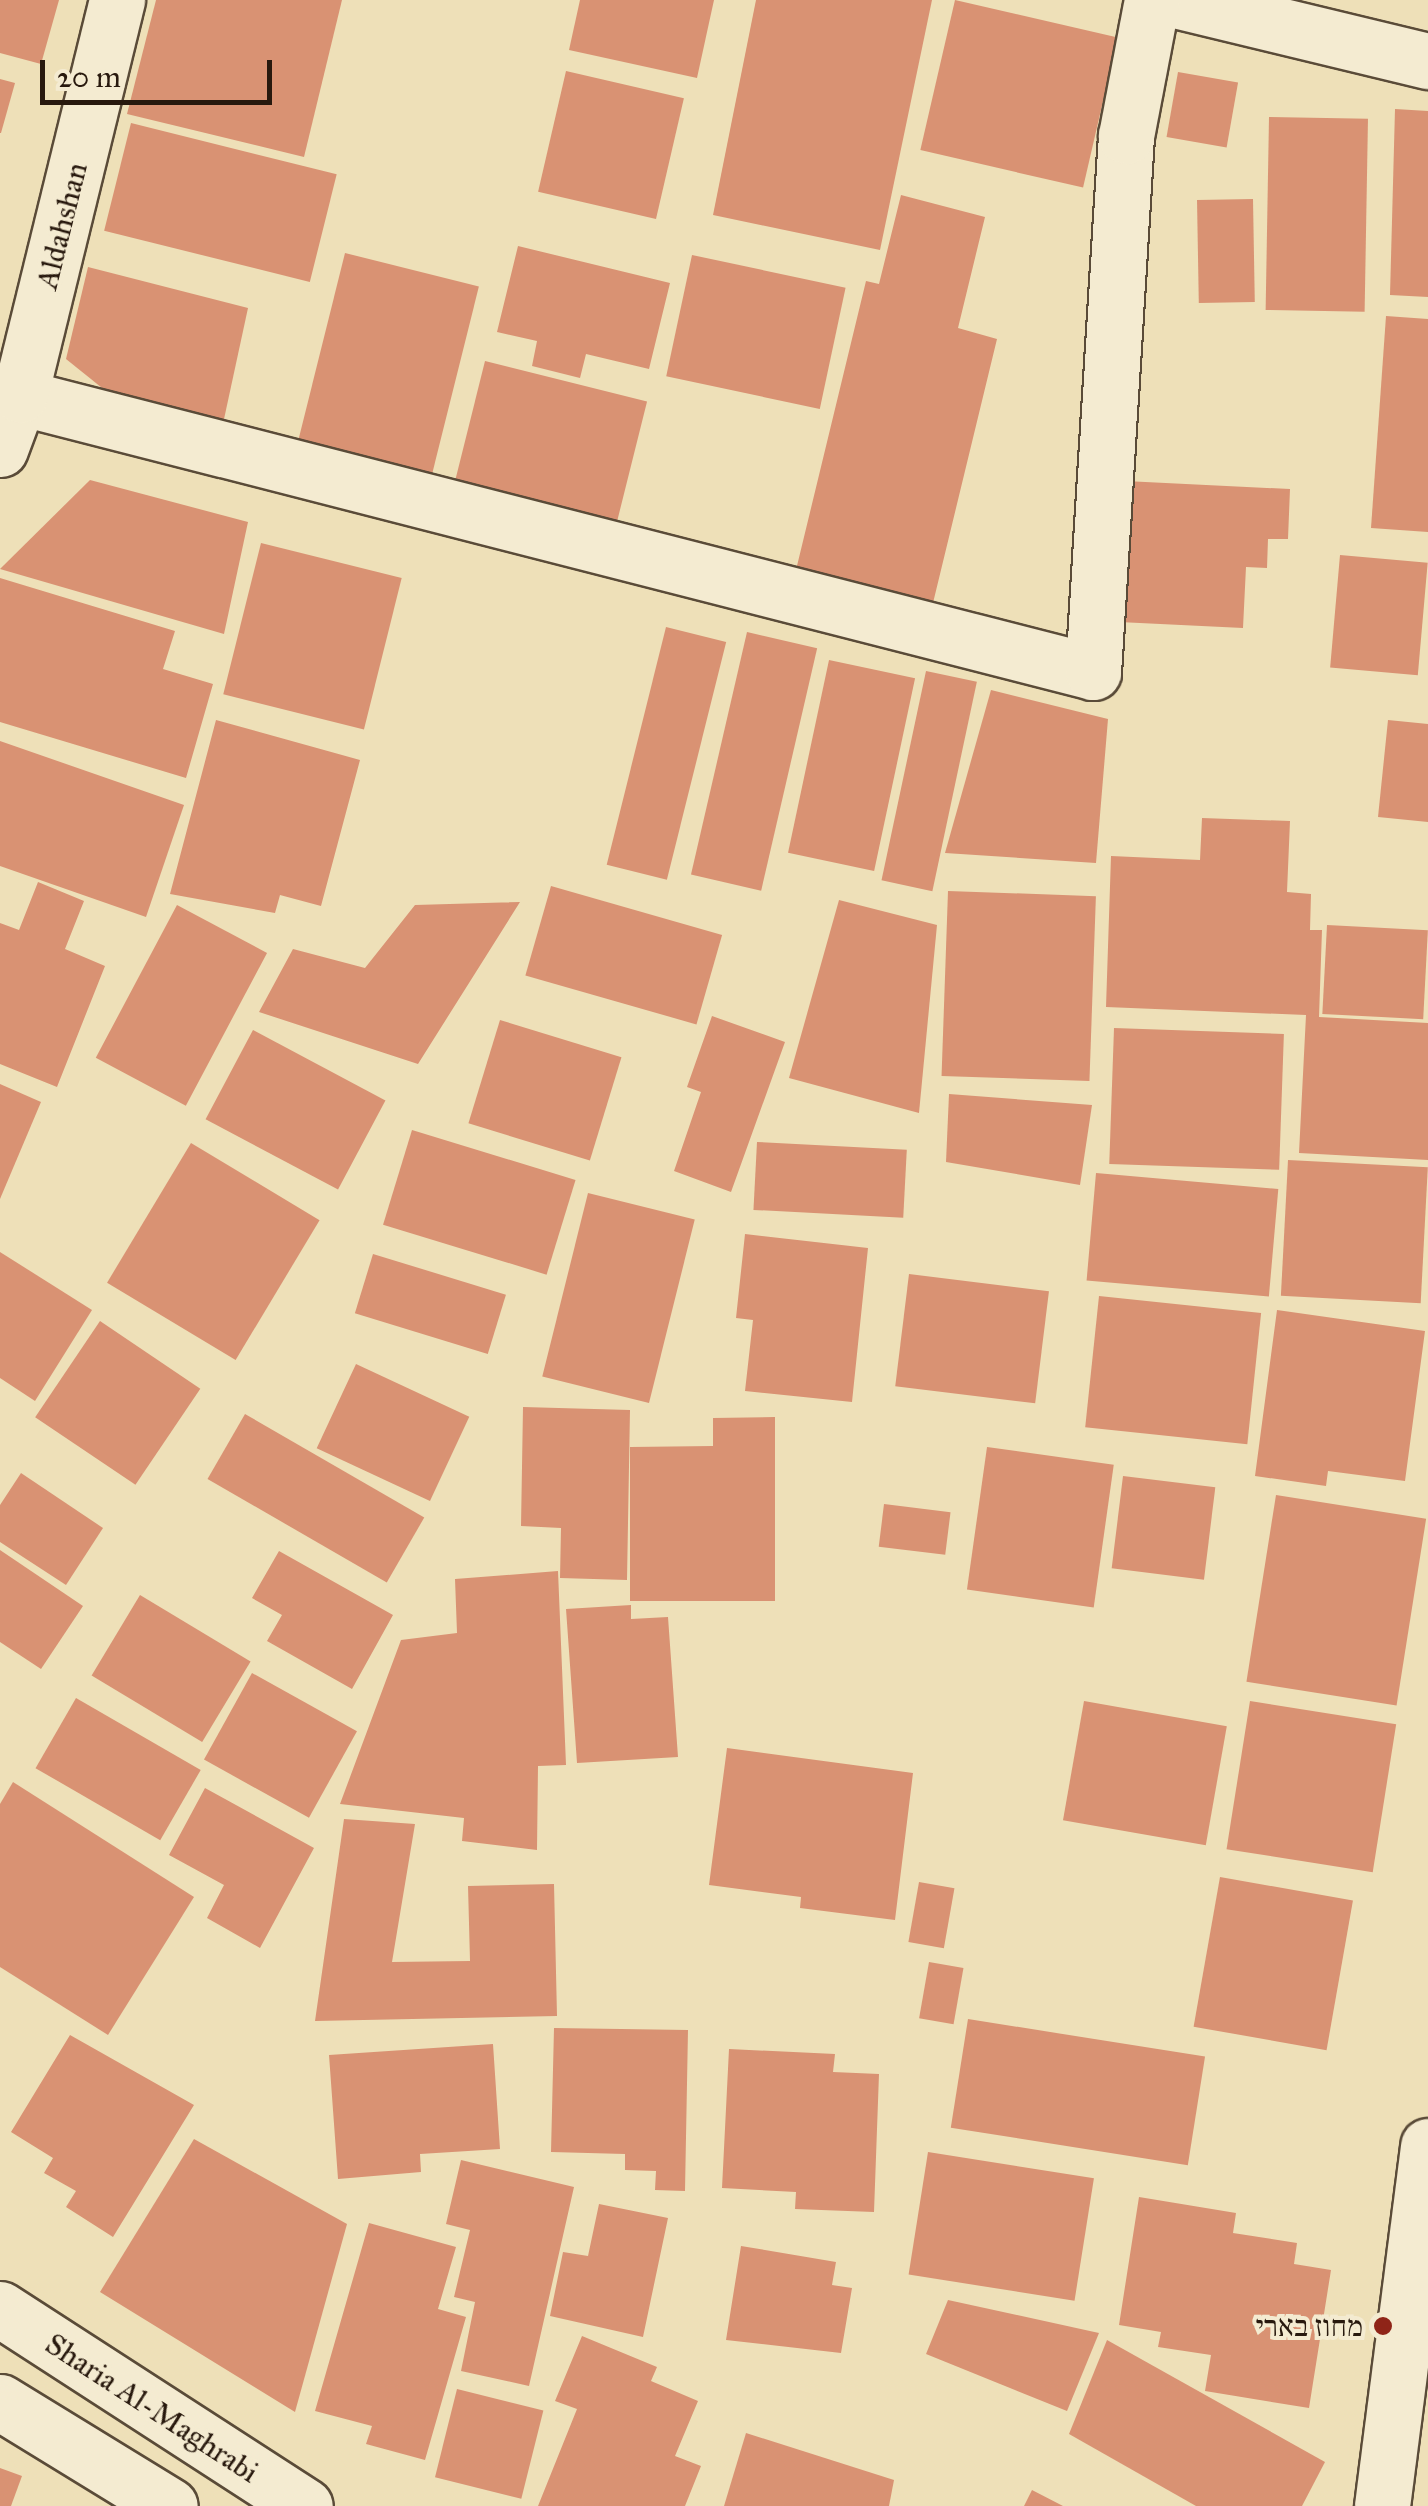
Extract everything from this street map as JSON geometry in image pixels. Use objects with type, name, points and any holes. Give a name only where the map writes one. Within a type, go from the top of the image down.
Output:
[{"type":"street","name":"Aldahshan","points":[[0,449],[10,393],[117,0]]},
{"type":"street","points":[[10,393],[1093,672],[1126,136],[1152,0]]},
{"type":"street","points":[[1175,0],[1428,61]]},
{"type":"street","points":[[1382,2506],[1428,2146]]},
{"type":"street","name":"Sharia Al-Maghrabi","points":[[0,2310],[305,2506]]},
{"type":"street","points":[[0,2402],[170,2506]]},
{"type":"building","points":[[0,0],[59,0],[41,64],[0,53]]},
{"type":"building","points":[[156,0],[342,0],[304,157],[127,114]]},
{"type":"building","points":[[580,0],[714,0],[697,78],[569,50]]},
{"type":"building","points":[[756,0],[932,0],[880,250],[713,215]]},
{"type":"building","points":[[955,0],[1118,38],[1083,188],[920,150]]},
{"type":"building","points":[[566,71],[684,98],[656,219],[538,192]]},
{"type":"building","points":[[1178,72],[1238,83],[1227,148],[1167,137]]},
{"type":"building","points":[[0,79],[15,83],[1,133],[0,133]]},
{"type":"building","points":[[1395,109],[1428,111],[1428,297],[1390,295]]},
{"type":"building","points":[[1269,117],[1368,119],[1365,312],[1266,310]]},
{"type":"building","points":[[131,123],[337,174],[310,282],[104,231]]},
{"type":"building","points":[[901,195],[985,217],[958,328],[997,339],[933,603],[796,570],[866,281],[879,284]]},
{"type":"building","points":[[1253,199],[1255,302],[1199,303],[1197,200]]},
{"type":"building","points":[[518,246],[670,283],[649,369],[586,354],[580,378],[532,366],[537,341],[497,332]]},
{"type":"building","points":[[345,253],[479,286],[430,484],[296,451]]},
{"type":"building","points":[[692,255],[846,288],[820,409],[666,376]]},
{"type":"building","points":[[88,267],[248,308],[221,433],[137,416],[66,359]]},
{"type":"building","points":[[1386,316],[1428,319],[1428,532],[1371,528]]},
{"type":"building","points":[[485,361],[647,401],[616,526],[454,485]]},
{"type":"building","points":[[90,480],[248,522],[224,634],[0,569]]},
{"type":"building","points":[[1125,481],[1290,489],[1288,539],[1268,539],[1267,568],[1246,567],[1243,628],[1119,622]]},
{"type":"building","points":[[261,543],[402,578],[364,729],[223,694]]},
{"type":"building","points":[[1340,555],[1428,563],[1418,675],[1330,668]]},
{"type":"building","points":[[0,578],[175,631],[163,669],[213,684],[186,778],[0,722]]},
{"type":"building","points":[[666,627],[726,642],[667,880],[607,865]]},
{"type":"building","points":[[747,632],[817,648],[761,891],[691,875]]},
{"type":"building","points":[[829,660],[915,678],[874,871],[788,853]]},
{"type":"building","points":[[926,671],[977,682],[932,891],[882,880]]},
{"type":"building","points":[[991,690],[1108,719],[1096,863],[945,853]]},
{"type":"building","points":[[216,720],[360,760],[321,906],[280,895],[275,913],[170,894]]},
{"type":"building","points":[[1388,720],[1428,724],[1428,822],[1378,817]]},
{"type":"building","points":[[0,741],[184,805],[146,917],[0,866]]},
{"type":"building","points":[[1202,818],[1290,821],[1287,892],[1311,894],[1310,930],[1322,930],[1319,1017],[1428,1023],[1428,1160],[1299,1153],[1306,1015],[1106,1007],[1111,856],[1200,860]]},
{"type":"building","points":[[38,882],[84,901],[65,949],[105,966],[57,1087],[0,1064],[0,923],[19,930]]},
{"type":"building","points":[[551,886],[722,935],[696,1024],[525,975]]},
{"type":"building","points":[[948,891],[1096,896],[1089,1081],[942,1076]]},
{"type":"building","points":[[839,900],[937,925],[919,1113],[789,1078]]},
{"type":"building","points":[[520,902],[418,1064],[259,1012],[293,949],[365,968],[415,905]]},
{"type":"building","points":[[177,905],[267,953],[186,1106],[96,1058]]},
{"type":"building","points":[[1327,925],[1428,930],[1423,1019],[1322,1014]]},
{"type":"building","points":[[712,1016],[785,1042],[731,1192],[674,1171],[701,1092],[687,1087]]},
{"type":"building","points":[[500,1020],[621,1057],[590,1160],[468,1123]]},
{"type":"building","points":[[1114,1028],[1284,1034],[1279,1170],[1109,1164]]},
{"type":"building","points":[[253,1030],[385,1100],[338,1190],[206,1119]]},
{"type":"building","points":[[0,1084],[41,1102],[0,1199]]},
{"type":"building","points":[[949,1094],[1092,1105],[1080,1185],[946,1162]]},
{"type":"building","points":[[412,1130],[576,1180],[547,1275],[383,1225]]},
{"type":"building","points":[[757,1142],[907,1150],[903,1218],[753,1210]]},
{"type":"building","points":[[191,1143],[320,1220],[236,1360],[107,1283]]},
{"type":"building","points":[[1288,1160],[1428,1167],[1421,1303],[1281,1296]]},
{"type":"building","points":[[1096,1173],[1278,1189],[1269,1297],[1087,1281]]},
{"type":"building","points":[[588,1193],[695,1220],[649,1403],[542,1376]]},
{"type":"building","points":[[745,1234],[868,1248],[852,1402],[745,1391],[753,1320],[736,1318]]},
{"type":"building","points":[[0,1252],[92,1310],[35,1401],[0,1378]]},
{"type":"building","points":[[373,1254],[506,1295],[488,1354],[355,1313]]},
{"type":"building","points":[[909,1274],[1049,1291],[1035,1403],[895,1386]]},
{"type":"building","points":[[1099,1296],[1261,1313],[1247,1444],[1085,1427]]},
{"type":"building","points":[[1277,1310],[1425,1331],[1405,1481],[1328,1471],[1326,1486],[1255,1476]]},
{"type":"building","points":[[100,1321],[200,1389],[135,1485],[35,1417]]},
{"type":"building","points":[[356,1364],[469,1417],[430,1501],[317,1448]]},
{"type":"building","points":[[523,1407],[630,1410],[627,1580],[560,1578],[561,1528],[521,1526]]},
{"type":"building","points":[[245,1414],[424,1518],[387,1582],[208,1479]]},
{"type":"building","points":[[775,1417],[775,1601],[630,1601],[630,1447],[713,1446],[713,1418]]},
{"type":"building","points":[[987,1447],[1114,1465],[1094,1607],[967,1590]]},
{"type":"building","points":[[21,1473],[103,1528],[66,1585],[0,1542],[0,1505]]},
{"type":"building","points":[[1123,1476],[1215,1487],[1204,1580],[1112,1568]]},
{"type":"building","points":[[1276,1495],[1426,1519],[1397,1705],[1246,1682]]},
{"type":"building","points":[[884,1504],[951,1512],[945,1555],[879,1547]]},
{"type":"building","points":[[0,1550],[83,1606],[41,1669],[0,1642]]},
{"type":"building","points":[[279,1551],[393,1615],[352,1689],[267,1641],[282,1615],[252,1598]]},
{"type":"building","points":[[558,1571],[566,1765],[538,1766],[537,1850],[462,1841],[464,1818],[340,1804],[401,1640],[457,1633],[455,1579]]},
{"type":"building","points":[[140,1595],[251,1661],[202,1742],[92,1676]]},
{"type":"building","points":[[631,1605],[631,1619],[668,1617],[678,1757],[577,1763],[566,1609]]},
{"type":"building","points":[[252,1673],[357,1731],[309,1818],[204,1760]]},
{"type":"building","points":[[76,1698],[201,1770],[160,1840],[36,1768]]},
{"type":"building","points":[[1084,1701],[1227,1726],[1206,1845],[1063,1820]]},
{"type":"building","points":[[1250,1701],[1396,1724],[1373,1872],[1227,1849]]},
{"type":"building","points":[[727,1748],[913,1773],[895,1920],[800,1908],[801,1897],[709,1885]]},
{"type":"building","points":[[13,1782],[194,1897],[108,2035],[0,1967],[0,1804]]},
{"type":"building","points":[[205,1788],[314,1848],[260,1948],[207,1918],[224,1885],[169,1855]]},
{"type":"building","points":[[344,1819],[415,1824],[392,1962],[470,1961],[468,1886],[554,1884],[557,2016],[315,2021]]},
{"type":"building","points":[[1220,1877],[1353,1900],[1327,2050],[1194,2027]]},
{"type":"building","points":[[919,1882],[954,1888],[944,1948],[908,1942]]},
{"type":"building","points":[[929,1962],[963,1968],[954,2024],[919,2018]]},
{"type":"building","points":[[968,2019],[1205,2057],[1188,2165],[951,2128]]},
{"type":"building","points":[[554,2028],[688,2030],[685,2191],[655,2190],[656,2171],[625,2170],[625,2154],[551,2152]]},
{"type":"building","points":[[70,2035],[194,2105],[113,2237],[66,2207],[76,2191],[44,2173],[53,2158],[11,2132]]},
{"type":"building","points":[[493,2044],[500,2149],[420,2154],[421,2172],[338,2179],[329,2055]]},
{"type":"building","points":[[729,2049],[835,2054],[833,2072],[879,2074],[874,2212],[795,2209],[796,2192],[722,2188]]},
{"type":"building","points":[[194,2139],[347,2224],[295,2412],[100,2292]]},
{"type":"building","points":[[928,2152],[1094,2178],[1075,2301],[909,2274]]},
{"type":"building","points":[[461,2160],[574,2187],[529,2386],[461,2371],[475,2302],[454,2297],[470,2230],[446,2224]]},
{"type":"building","points":[[1139,2197],[1236,2213],[1233,2233],[1297,2243],[1294,2264],[1331,2270],[1309,2408],[1205,2391],[1211,2355],[1158,2347],[1161,2332],[1119,2325]]},
{"type":"building","points":[[599,2204],[668,2218],[643,2337],[550,2316],[563,2252],[588,2256]]},
{"type":"building","points":[[369,2223],[456,2247],[438,2309],[466,2317],[425,2460],[366,2444],[372,2426],[315,2411]]},
{"type":"building","points":[[741,2246],[836,2262],[832,2285],[852,2288],[841,2353],[726,2340]]},
{"type":"building","points":[[948,2300],[1099,2333],[1067,2411],[926,2354]]},
{"type":"building","points":[[582,2336],[657,2367],[651,2381],[698,2401],[675,2456],[701,2466],[685,2506],[538,2506],[577,2409],[555,2401]]},
{"type":"building","points":[[1107,2340],[1325,2462],[1302,2506],[1196,2506],[1069,2434]]},
{"type":"building","points":[[457,2389],[543,2411],[521,2499],[435,2477]]},
{"type":"building","points":[[746,2433],[894,2480],[889,2506],[724,2506]]},
{"type":"building","points":[[0,2468],[22,2476],[11,2506],[0,2506]]},
{"type":"building","points":[[1032,2490],[1063,2506],[1024,2506]]},
{"type":"place","name":"מחוז בארי","points":[[1383,2326]]}]
